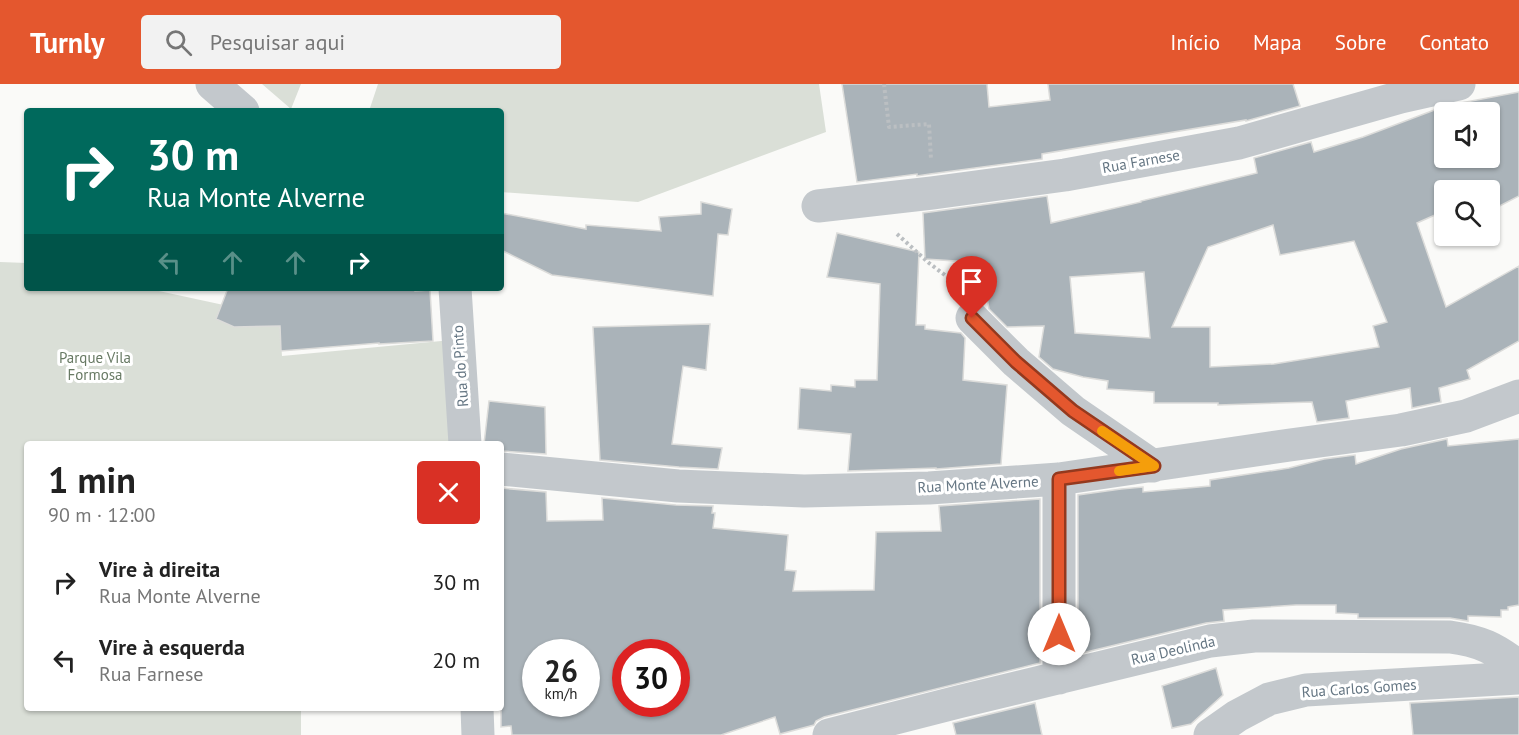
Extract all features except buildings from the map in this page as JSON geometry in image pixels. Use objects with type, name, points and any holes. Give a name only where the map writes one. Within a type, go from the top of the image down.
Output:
[{"type":"street","points":[[212,84],[240,108]]},
{"type":"street","name":"Rua Farnese","points":[[818,206],[1065,175],[1239,143],[1401,97],[1459,84]]},
{"type":"street","name":"Rua do Pinto","points":[[455,291],[465,441]]},
{"type":"street","points":[[972,318],[1016,362],[1073,411],[1154,466]]},
{"type":"street","name":"Rua Monte Alverne","points":[[504,469],[678,486],[804,491],[929,488],[1059,479],[1401,430],[1466,416],[1519,396]]},
{"type":"street","points":[[1059,479],[1059,678]]},
{"type":"street","name":"Rua Deolinda","points":[[829,735],[1210,641],[1254,636],[1450,637],[1472,640],[1489,647],[1503,654],[1519,667]]},
{"type":"street","name":"Rua Carlos Gomes","points":[[1210,735],[1237,716],[1269,699],[1306,690],[1519,678]]},
{"type":"street","points":[[477,711],[478,735]]},
{"type":"path","points":[[884,84],[889,127],[929,124],[932,193]]},
{"type":"green space","points":[[262,84],[301,84],[290,108]]},
{"type":"green space","points":[[378,84],[819,84],[826,132],[638,202],[504,192],[504,108],[370,108]]},
{"type":"green space","name":"Parque Vila Formosa","points":[[0,262],[24,263],[24,291],[159,291],[279,317],[282,356],[452,340],[457,441],[24,441],[24,711],[301,711],[301,735],[0,735]]},
{"type":"slow traffic","points":[[1102,431],[1154,466],[1119,471]]},
{"type":"route","points":[[972,318],[1016,362],[1073,411],[1154,466],[1059,479],[1059,634]]}]
